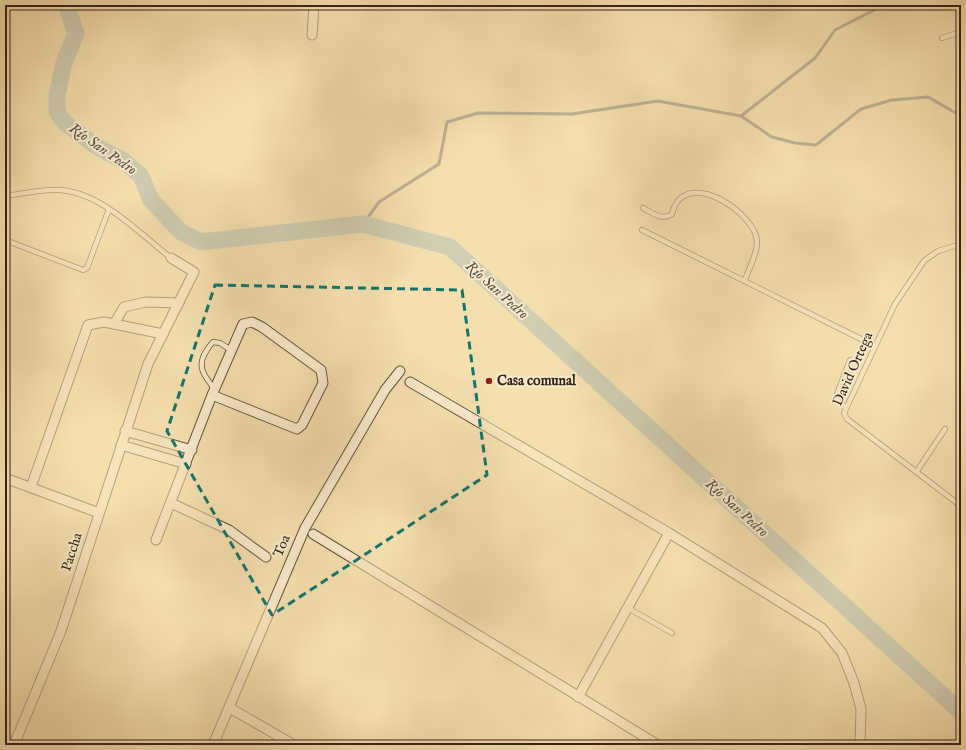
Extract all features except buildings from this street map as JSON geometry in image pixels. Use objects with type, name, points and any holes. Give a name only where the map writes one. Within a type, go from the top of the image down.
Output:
[{"type":"street","points":[[312,35],[314,5]]},
{"type":"street","name":"Paccha","points":[[14,745],[61,631],[148,364],[194,272],[171,258]]},
{"type":"street","points":[[114,324],[124,307],[146,302],[179,303]]},
{"type":"street","points":[[31,487],[88,325],[104,322],[163,334]]},
{"type":"street","points":[[156,540],[214,392],[241,326],[245,323],[252,322],[262,328],[321,370],[323,383],[302,425],[297,429],[214,392]]},
{"type":"street","name":"Toa","points":[[214,745],[305,528],[385,390],[400,370]]},
{"type":"street","points":[[410,382],[669,533],[822,628],[842,653],[854,683],[861,709],[860,745]]},
{"type":"street","points":[[125,431],[192,450]]},
{"type":"street","points":[[121,445],[186,464]]},
{"type":"street","points":[[5,478],[99,513]]},
{"type":"street","points":[[171,503],[229,530],[266,557]]},
{"type":"street","points":[[578,696],[669,533]]},
{"type":"street","points":[[313,534],[658,745]]},
{"type":"street","points":[[230,708],[294,745]]},
{"type":"lane","points":[[942,38],[961,32]]},
{"type":"lane","points":[[5,196],[57,190],[82,196],[109,209],[171,258]]},
{"type":"lane","points":[[643,208],[663,218],[667,217],[672,214],[675,204],[681,198],[688,193],[697,191],[713,196],[728,204],[742,214],[754,231],[757,242],[745,280]]},
{"type":"lane","points":[[5,240],[84,270],[109,209]]},
{"type":"lane","points":[[642,230],[875,346]]},
{"type":"lane","name":"David Ortega","points":[[961,244],[938,251],[924,261],[895,304],[844,413],[847,419],[961,506]]},
{"type":"lane","points":[[214,392],[202,371],[201,362],[209,345],[213,342],[220,343],[231,350]]},
{"type":"lane","points":[[846,408],[837,399],[837,394],[850,360]]},
{"type":"lane","points":[[917,471],[945,429]]},
{"type":"lane","points":[[628,608],[672,633]]},
{"type":"highlighted area","points":[[215,285],[462,290],[487,475],[272,615],[167,431]]},
{"type":"waterway","name":"Río San Pedro","points":[[66,5],[76,33],[64,63],[57,95],[57,112],[65,123],[96,146],[124,161],[141,176],[151,200],[181,232],[201,242],[363,224],[450,247],[961,712]]},
{"type":"waterway","points":[[741,116],[815,58],[835,30],[884,5]]},
{"type":"waterway","points":[[363,224],[379,202],[439,164],[447,122],[478,113],[572,114],[658,101],[741,116],[772,137],[795,143],[816,145],[861,109],[892,100],[928,97],[961,116]]},
{"type":"place","name":"Casa comunal","points":[[489,381]]}]
